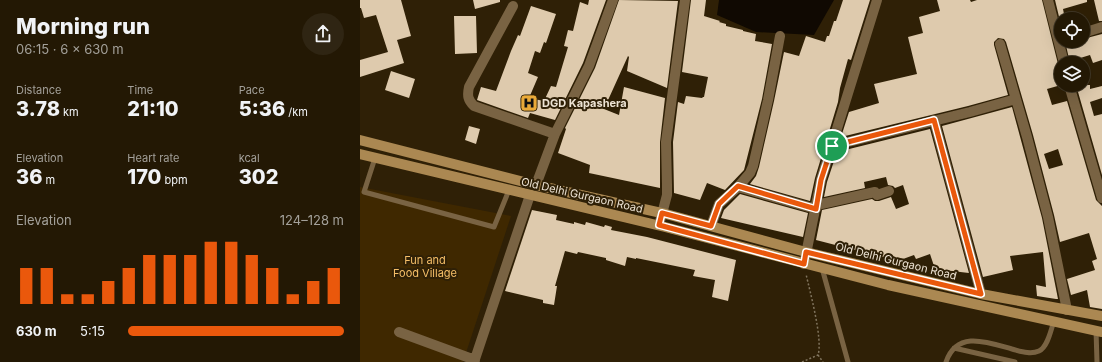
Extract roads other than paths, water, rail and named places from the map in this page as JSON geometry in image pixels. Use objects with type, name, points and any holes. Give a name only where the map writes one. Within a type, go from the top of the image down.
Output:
[{"type":"main road","name":"Old Delhi Gurgaon Road","points":[[360,140],[536,185],[662,213],[806,252],[981,294],[1102,316]]},
{"type":"main road","name":"Old Delhi Gurgaon Road","points":[[360,154],[659,225],[888,285],[1099,331]]},
{"type":"street","points":[[536,185],[555,134],[589,66],[613,0]]},
{"type":"street","points":[[659,225],[668,185],[666,142],[685,0]]},
{"type":"street","points":[[804,264],[821,180],[877,0]]},
{"type":"street","points":[[1048,0],[1054,20]]},
{"type":"street","points":[[513,6],[469,87],[467,95],[469,101],[474,106],[555,134]]},
{"type":"street","points":[[1090,31],[1102,27]]},
{"type":"street","points":[[711,226],[719,204],[750,173],[753,166],[768,100],[780,36]]},
{"type":"street","points":[[1000,44],[1048,217],[1067,310]]},
{"type":"street","points":[[1072,92],[1097,162],[1102,198]]},
{"type":"street","points":[[832,146],[1016,99]]},
{"type":"street","points":[[934,120],[981,294]]},
{"type":"street","points":[[738,186],[816,207],[875,192],[877,195],[889,191]]},
{"type":"street","points":[[399,332],[475,361],[530,195]]},
{"type":"lane","points":[[375,158],[364,192],[494,227],[509,190]]},
{"type":"lane","points":[[822,268],[848,362]]},
{"type":"lane","points":[[946,362],[948,355],[954,348],[967,341],[979,341],[1024,352],[1040,351],[1044,346],[1054,321]]},
{"type":"lane","points":[[1097,362],[1099,331]]},
{"type":"lane","points":[[954,348],[1015,362]]},
{"type":"place","name":"DGD Kapashera","points":[[529,103]]},
{"type":"park label","name":"Fun and Food Village","points":[[425,266]]}]
